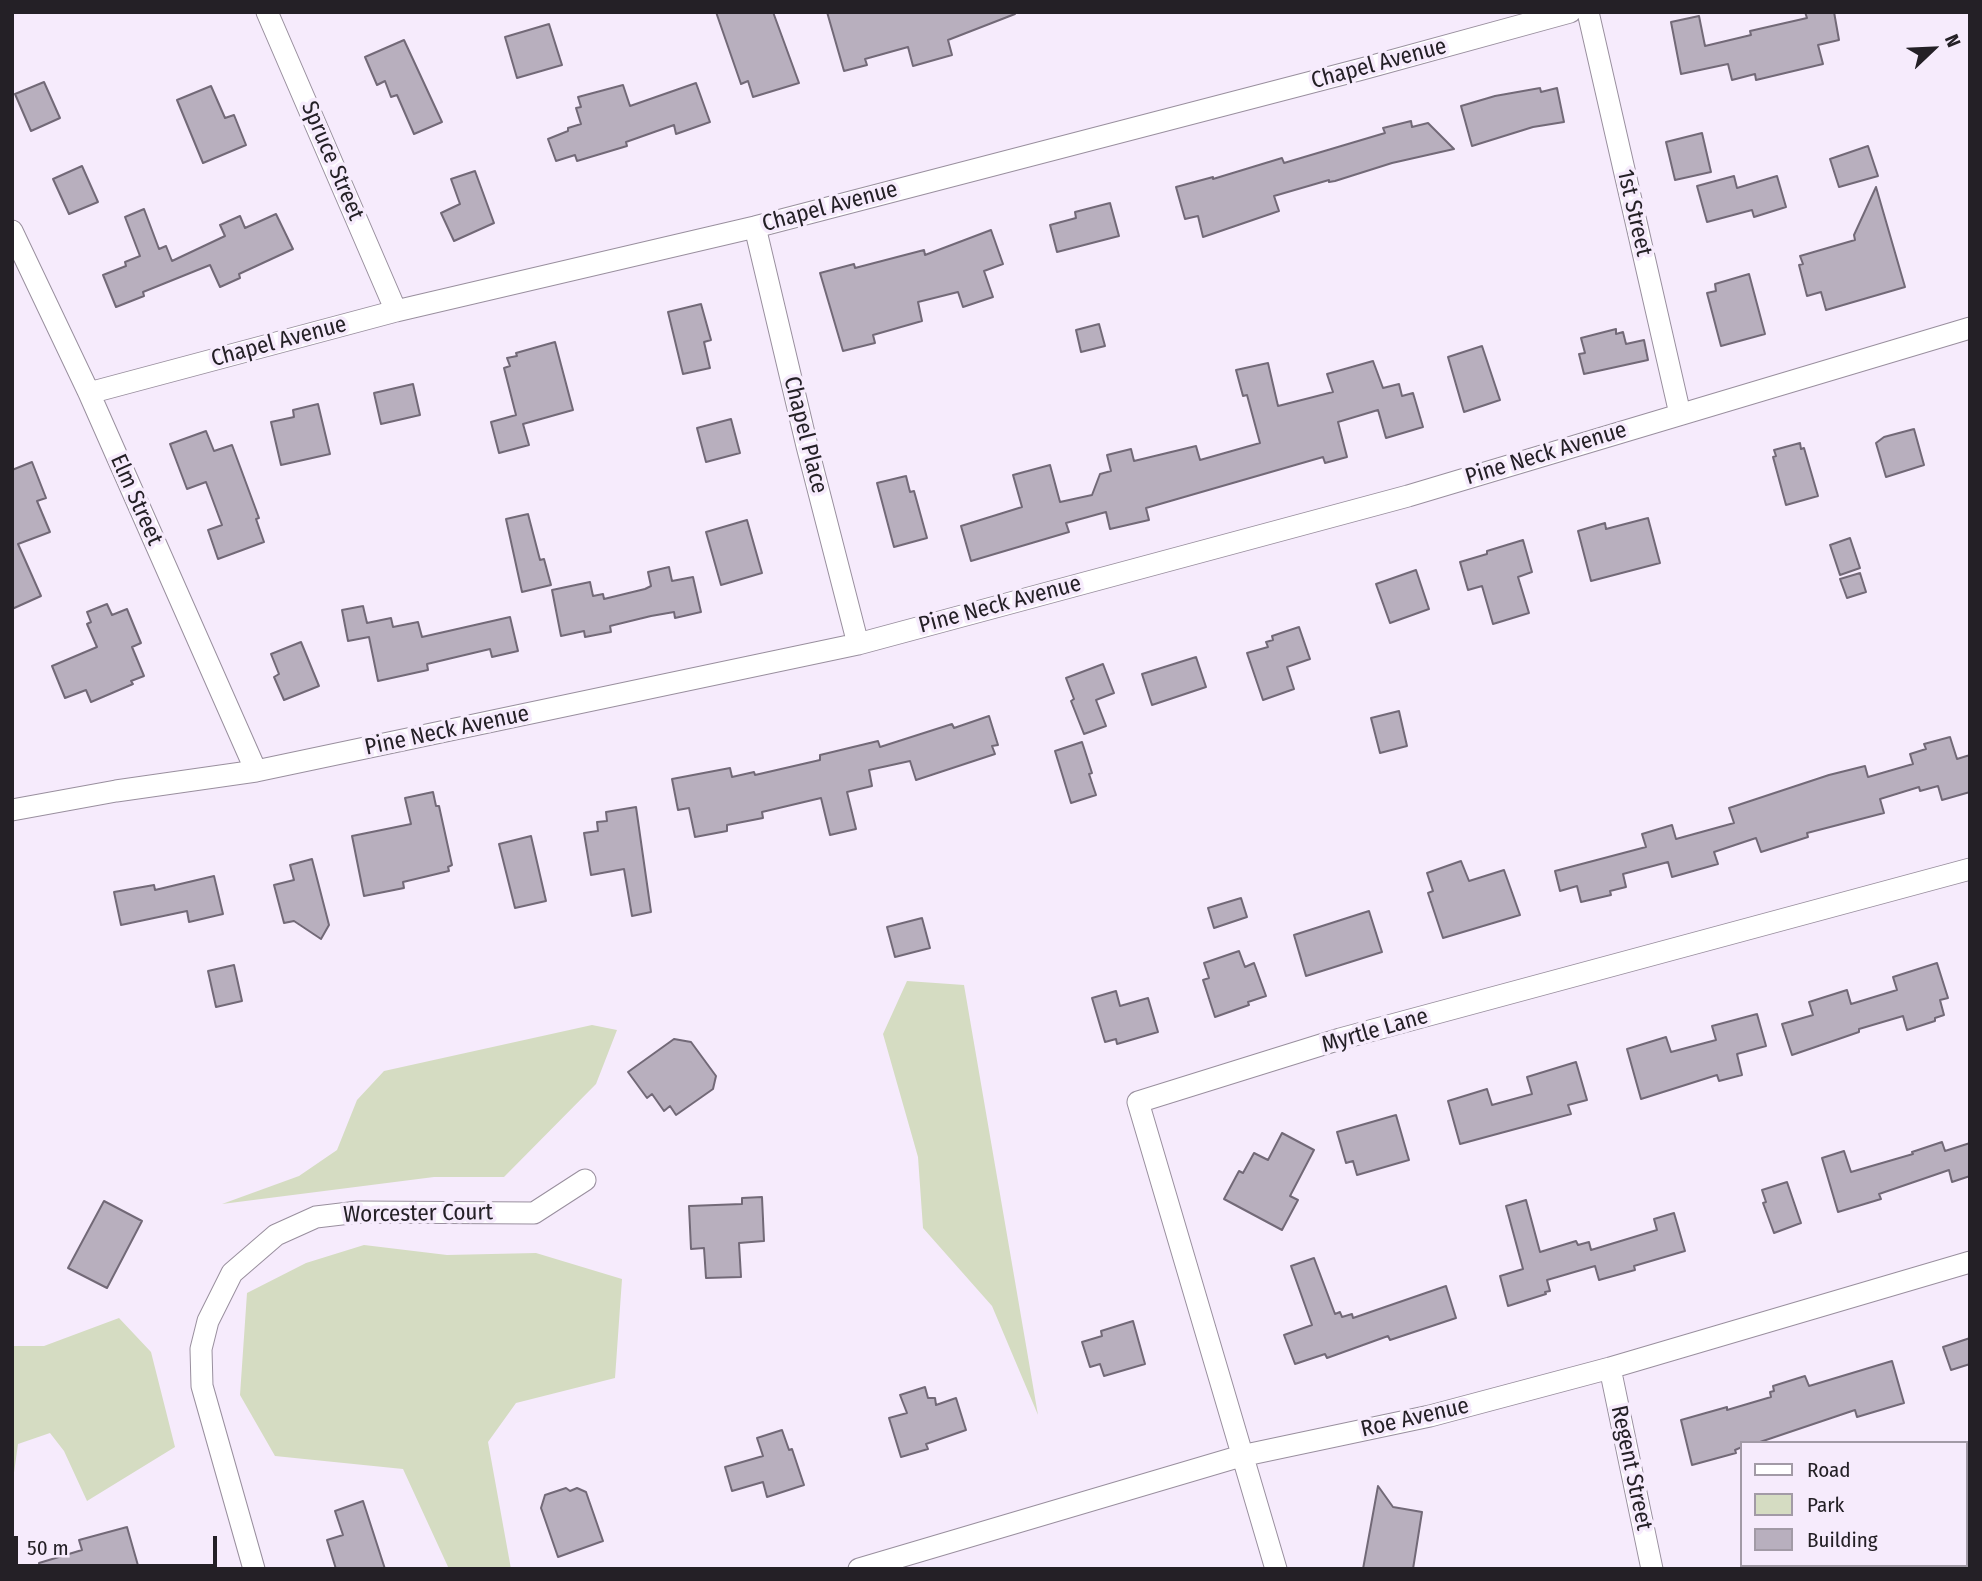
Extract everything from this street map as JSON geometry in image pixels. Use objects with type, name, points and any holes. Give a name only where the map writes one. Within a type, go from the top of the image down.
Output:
[{"type":"street","name":"Spruce Street","points":[[267,12],[396,311]]},
{"type":"street","name":"Chapel Avenue","points":[[89,393],[396,311],[755,227],[1570,12]]},
{"type":"street","name":"1st Street","points":[[1588,12],[1680,414]]},
{"type":"street","name":"Chapel Place","points":[[755,227],[858,644]]},
{"type":"street","name":"Elm Street","points":[[12,231],[89,393],[256,771]]},
{"type":"street","name":"Pine Neck Avenue","points":[[12,810],[116,791],[256,771],[858,644],[1408,496],[1970,328]]},
{"type":"street","name":"Myrtle Lane","points":[[1241,1456],[1138,1102],[1340,1039],[1970,869]]},
{"type":"street","name":"Worcester Court","points":[[254,1569],[202,1386],[201,1349],[208,1321],[232,1273],[276,1235],[316,1217],[358,1212],[534,1213],[585,1180]]},
{"type":"street","name":"Roe Avenue","points":[[859,1569],[1241,1456],[1430,1416],[1610,1368],[1970,1262]]},
{"type":"street","name":"Regent Street","points":[[1610,1368],[1652,1569]]},
{"type":"street","points":[[1241,1456],[1276,1569]]},
{"type":"green space","points":[[907,981],[964,985],[1038,1415],[992,1306],[923,1228],[918,1157],[883,1034]]},
{"type":"green space","points":[[592,1025],[617,1030],[596,1084],[504,1177],[434,1177],[222,1204],[299,1176],[337,1150],[357,1100],[384,1071]]},
{"type":"green space","points":[[364,1245],[447,1255],[536,1253],[622,1279],[615,1378],[516,1403],[488,1442],[511,1569],[449,1569],[403,1469],[275,1456],[240,1395],[247,1293],[306,1263]]},
{"type":"green space","points":[[119,1318],[151,1352],[175,1447],[87,1501],[64,1451],[50,1433],[18,1444],[12,1487],[12,1346],[44,1346]]},
{"type":"building","points":[[716,12],[773,12],[799,83],[753,97],[748,81],[741,84]]},
{"type":"building","points":[[827,12],[1015,14],[948,40],[952,55],[913,66],[908,47],[865,59],[867,65],[844,71]]},
{"type":"building","points":[[1805,12],[1834,12],[1839,40],[1818,45],[1823,64],[1756,80],[1755,74],[1732,80],[1728,64],[1681,74],[1671,22],[1699,16],[1705,46],[1751,35],[1750,31],[1807,18]]},
{"type":"building","points":[[549,24],[562,65],[517,78],[505,37]]},
{"type":"building","points":[[404,40],[442,122],[414,134],[397,95],[391,97],[385,81],[377,85],[365,57]]},
{"type":"building","points":[[44,82],[60,118],[31,131],[15,94]]},
{"type":"building","points":[[696,83],[710,122],[676,134],[674,125],[626,142],[627,146],[577,161],[575,155],[556,161],[548,139],[581,124],[576,108],[581,107],[578,97],[623,85],[630,106]]},
{"type":"building","points":[[211,86],[225,118],[234,115],[246,145],[203,163],[177,100]]},
{"type":"building","points":[[1540,88],[1541,92],[1557,88],[1564,122],[1533,127],[1472,146],[1461,106],[1495,96]]},
{"type":"building","points":[[1411,121],[1412,127],[1428,123],[1454,149],[1392,163],[1274,196],[1279,211],[1203,237],[1198,216],[1185,219],[1176,187],[1282,158],[1284,163],[1385,133],[1383,128]]},
{"type":"building","points":[[1702,133],[1711,172],[1675,180],[1666,142]]},
{"type":"building","points":[[1868,146],[1878,176],[1839,187],[1830,159]]},
{"type":"building","points":[[82,166],[98,202],[69,214],[53,179]]},
{"type":"building","points":[[475,171],[494,223],[454,241],[441,213],[460,204],[451,179]]},
{"type":"building","points":[[1734,176],[1737,188],[1777,176],[1786,207],[1754,217],[1752,210],[1707,222],[1697,186]]},
{"type":"building","points":[[1876,187],[1905,287],[1826,310],[1821,292],[1807,296],[1799,265],[1803,264],[1800,256],[1855,240],[1854,235]]},
{"type":"building","points":[[1110,203],[1119,236],[1057,252],[1050,225],[1076,218],[1075,212]]},
{"type":"building","points":[[144,209],[159,249],[166,246],[172,261],[225,236],[220,225],[240,216],[245,228],[276,214],[293,249],[239,274],[240,278],[220,287],[210,265],[143,292],[144,296],[116,307],[103,275],[126,266],[125,262],[140,256],[125,217]]},
{"type":"building","points":[[991,230],[1003,264],[984,271],[993,297],[963,307],[958,292],[918,302],[922,321],[873,335],[875,343],[843,351],[820,273],[854,264],[855,268],[924,250],[925,255]]},
{"type":"building","points":[[1749,274],[1765,334],[1721,346],[1707,293],[1716,291],[1715,284]]},
{"type":"building","points":[[701,304],[711,340],[704,342],[710,368],[683,374],[668,312]]},
{"type":"building","points":[[1099,324],[1105,346],[1081,352],[1076,330]]},
{"type":"building","points":[[1616,329],[1616,334],[1623,332],[1626,344],[1644,340],[1648,360],[1584,374],[1579,354],[1585,353],[1581,338]]},
{"type":"building","points":[[555,342],[573,410],[523,424],[529,445],[499,453],[491,422],[516,415],[504,368],[510,366],[507,358]]},
{"type":"building","points":[[1482,346],[1500,400],[1464,412],[1448,357]]},
{"type":"building","points":[[1373,361],[1383,388],[1399,384],[1402,396],[1413,393],[1423,427],[1386,438],[1378,410],[1338,422],[1347,457],[1325,463],[1323,457],[1146,508],[1149,520],[1110,529],[1106,512],[1066,523],[1069,532],[971,561],[961,526],[1022,507],[1013,475],[1050,465],[1060,502],[1092,495],[1100,474],[1111,471],[1107,455],[1131,449],[1134,461],[1196,446],[1200,460],[1260,443],[1247,395],[1243,396],[1236,370],[1268,363],[1278,406],[1333,392],[1327,374]]},
{"type":"building","points":[[413,384],[420,415],[381,424],[374,393]]},
{"type":"building","points":[[318,404],[330,454],[281,465],[271,422],[294,417],[293,410]]},
{"type":"building","points":[[731,419],[740,453],[706,462],[697,428]]},
{"type":"building","points":[[1914,429],[1924,465],[1886,477],[1876,443],[1884,437]]},
{"type":"building","points":[[206,431],[214,451],[232,445],[259,518],[256,519],[264,542],[218,559],[208,530],[222,525],[206,482],[187,489],[170,444]]},
{"type":"building","points":[[1800,443],[1801,449],[1804,448],[1818,496],[1786,505],[1773,457],[1776,456],[1774,450]]},
{"type":"building","points":[[32,462],[46,498],[37,501],[50,532],[18,544],[41,596],[12,609],[12,470]]},
{"type":"building","points":[[906,476],[910,492],[914,491],[927,538],[894,547],[877,483]]},
{"type":"building","points":[[528,514],[540,560],[544,559],[551,585],[522,592],[506,519]]},
{"type":"building","points":[[1648,518],[1660,563],[1591,581],[1578,531],[1605,523],[1606,529]]},
{"type":"building","points":[[747,520],[762,573],[721,585],[706,532]]},
{"type":"building","points":[[1850,538],[1860,568],[1840,575],[1830,545]]},
{"type":"building","points":[[1523,540],[1532,572],[1518,577],[1529,613],[1493,624],[1482,586],[1468,590],[1460,562]]},
{"type":"building","points":[[669,567],[672,581],[693,577],[701,612],[675,618],[674,612],[651,616],[610,626],[611,632],[585,637],[584,631],[561,636],[552,590],[590,582],[593,596],[603,594],[604,599],[645,589],[651,586],[648,572]]},
{"type":"building","points":[[1416,570],[1429,609],[1390,623],[1376,584]]},
{"type":"building","points":[[1860,573],[1866,592],[1847,598],[1840,579]]},
{"type":"building","points":[[107,604],[112,615],[127,609],[141,643],[132,647],[144,676],[131,681],[133,684],[91,702],[86,690],[65,698],[52,666],[97,647],[87,624],[91,622],[87,612]]},
{"type":"building","points":[[363,606],[367,623],[391,618],[393,627],[418,622],[422,637],[510,617],[518,651],[492,657],[490,649],[427,664],[428,670],[378,681],[369,637],[348,641],[342,610]]},
{"type":"building","points":[[1299,627],[1310,659],[1287,667],[1294,689],[1263,700],[1247,653],[1268,647],[1266,642],[1273,640],[1272,636]]},
{"type":"building","points":[[301,642],[319,686],[284,700],[274,677],[279,674],[271,654]]},
{"type":"building","points":[[1196,657],[1206,687],[1152,705],[1142,674]]},
{"type":"building","points":[[1103,664],[1114,693],[1096,700],[1106,726],[1084,734],[1071,701],[1074,699],[1066,678]]},
{"type":"building","points":[[1399,711],[1407,746],[1380,753],[1371,718]]},
{"type":"building","points":[[989,716],[998,745],[992,746],[995,754],[916,780],[910,761],[869,770],[872,786],[847,792],[856,829],[830,835],[821,798],[762,812],[763,818],[727,825],[727,831],[695,837],[689,808],[678,810],[672,779],[730,768],[732,777],[754,772],[755,775],[820,760],[820,755],[878,741],[880,747],[952,724],[954,728]]},
{"type":"building","points":[[1950,737],[1957,759],[1970,755],[1970,792],[1942,800],[1938,786],[1920,791],[1919,787],[1880,799],[1884,813],[1807,833],[1808,837],[1761,852],[1756,838],[1714,852],[1718,864],[1672,877],[1668,862],[1623,874],[1626,887],[1610,891],[1611,895],[1581,902],[1577,886],[1560,891],[1555,871],[1646,847],[1642,834],[1672,825],[1676,839],[1734,823],[1729,808],[1865,766],[1868,777],[1913,764],[1910,754],[1926,749],[1924,744]]},
{"type":"building","points":[[1082,742],[1096,795],[1071,803],[1055,751]]},
{"type":"building","points":[[433,792],[436,806],[439,806],[452,865],[448,867],[449,871],[403,882],[404,888],[364,896],[352,836],[411,824],[405,798]]},
{"type":"building","points":[[636,807],[651,912],[632,916],[624,869],[591,875],[584,833],[598,831],[597,822],[607,821],[606,812]]},
{"type":"building","points":[[531,836],[546,901],[515,908],[499,844]]},
{"type":"building","points":[[312,859],[329,925],[321,939],[294,921],[284,923],[274,885],[294,880],[290,865]]},
{"type":"building","points":[[1461,861],[1469,881],[1504,870],[1520,915],[1443,938],[1428,893],[1433,891],[1427,873]]},
{"type":"building","points":[[214,876],[223,914],[189,922],[187,911],[121,925],[114,892],[154,885],[155,890]]},
{"type":"building","points":[[1241,898],[1247,917],[1214,928],[1208,908]]},
{"type":"building","points":[[1369,911],[1382,952],[1306,976],[1294,935]]},
{"type":"building","points":[[922,918],[930,948],[895,957],[887,927]]},
{"type":"building","points":[[1239,951],[1245,967],[1254,963],[1266,996],[1215,1017],[1203,980],[1209,978],[1204,963]]},
{"type":"building","points":[[1937,963],[1948,998],[1940,1000],[1944,1015],[1935,1018],[1935,1021],[1907,1030],[1903,1016],[1859,1029],[1859,1032],[1792,1055],[1782,1024],[1813,1015],[1809,1002],[1847,990],[1851,1004],[1897,990],[1893,977]]},
{"type":"building","points":[[234,965],[242,1001],[216,1007],[208,971]]},
{"type":"building","points":[[1116,991],[1120,1006],[1148,998],[1158,1032],[1117,1044],[1116,1039],[1105,1042],[1092,998]]},
{"type":"building","points":[[1757,1014],[1766,1046],[1737,1054],[1742,1075],[1719,1081],[1717,1075],[1641,1099],[1627,1049],[1666,1037],[1671,1052],[1716,1040],[1712,1026]]},
{"type":"building","points":[[674,1039],[691,1042],[716,1076],[713,1089],[676,1115],[670,1106],[664,1111],[652,1094],[647,1098],[628,1072]]},
{"type":"building","points":[[1576,1062],[1587,1100],[1568,1105],[1571,1114],[1460,1144],[1448,1101],[1487,1089],[1492,1105],[1532,1094],[1527,1077]]},
{"type":"building","points":[[1396,1115],[1409,1160],[1357,1175],[1353,1161],[1346,1163],[1337,1132]]},
{"type":"building","points":[[1282,1133],[1314,1150],[1290,1196],[1298,1200],[1282,1230],[1224,1199],[1239,1171],[1243,1173],[1254,1153],[1268,1160]]},
{"type":"building","points":[[1942,1142],[1945,1151],[1970,1143],[1970,1176],[1952,1182],[1949,1170],[1879,1194],[1881,1199],[1838,1212],[1822,1158],[1844,1151],[1851,1172],[1913,1154],[1912,1152]]},
{"type":"building","points":[[1787,1182],[1801,1223],[1774,1233],[1763,1203],[1766,1202],[1762,1190]]},
{"type":"building","points":[[762,1197],[764,1241],[739,1243],[741,1277],[706,1278],[704,1248],[691,1249],[689,1206],[742,1204],[742,1198]]},
{"type":"building","points":[[1526,1200],[1540,1252],[1576,1241],[1578,1245],[1589,1242],[1591,1250],[1657,1230],[1654,1219],[1674,1213],[1685,1251],[1599,1280],[1595,1266],[1547,1280],[1550,1291],[1545,1292],[1546,1294],[1508,1306],[1500,1276],[1523,1269],[1506,1206]]},
{"type":"building","points":[[104,1201],[142,1221],[107,1288],[68,1268]]},
{"type":"building","points":[[1314,1258],[1335,1314],[1340,1312],[1342,1317],[1352,1314],[1353,1318],[1446,1286],[1456,1318],[1390,1340],[1388,1336],[1327,1358],[1325,1354],[1295,1364],[1284,1335],[1312,1325],[1291,1266]]},
{"type":"building","points":[[1133,1321],[1145,1364],[1104,1376],[1100,1364],[1090,1367],[1082,1342],[1102,1336],[1101,1331]]},
{"type":"building","points":[[1970,1338],[1970,1364],[1951,1370],[1943,1347]]},
{"type":"building","points":[[1892,1361],[1904,1403],[1857,1417],[1855,1410],[1763,1441],[1741,1441],[1741,1447],[1735,1450],[1736,1453],[1692,1465],[1681,1420],[1771,1397],[1773,1386],[1805,1376],[1809,1386]]},
{"type":"building","points":[[925,1387],[928,1398],[935,1398],[936,1405],[956,1398],[966,1430],[926,1444],[928,1449],[901,1457],[889,1418],[907,1413],[900,1395]]},
{"type":"building","points":[[782,1430],[789,1450],[792,1449],[804,1485],[767,1497],[763,1482],[732,1491],[725,1467],[763,1456],[757,1438]]},
{"type":"building","points":[[1378,1486],[1393,1507],[1422,1512],[1413,1569],[1363,1569]]},
{"type":"building","points":[[566,1488],[570,1491],[577,1488],[586,1492],[603,1541],[558,1557],[541,1508],[545,1495]]},
{"type":"building","points":[[363,1501],[385,1569],[336,1569],[327,1540],[343,1535],[335,1511]]},
{"type":"building","points":[[127,1527],[139,1569],[40,1569],[39,1563],[82,1550],[79,1540]]}]
